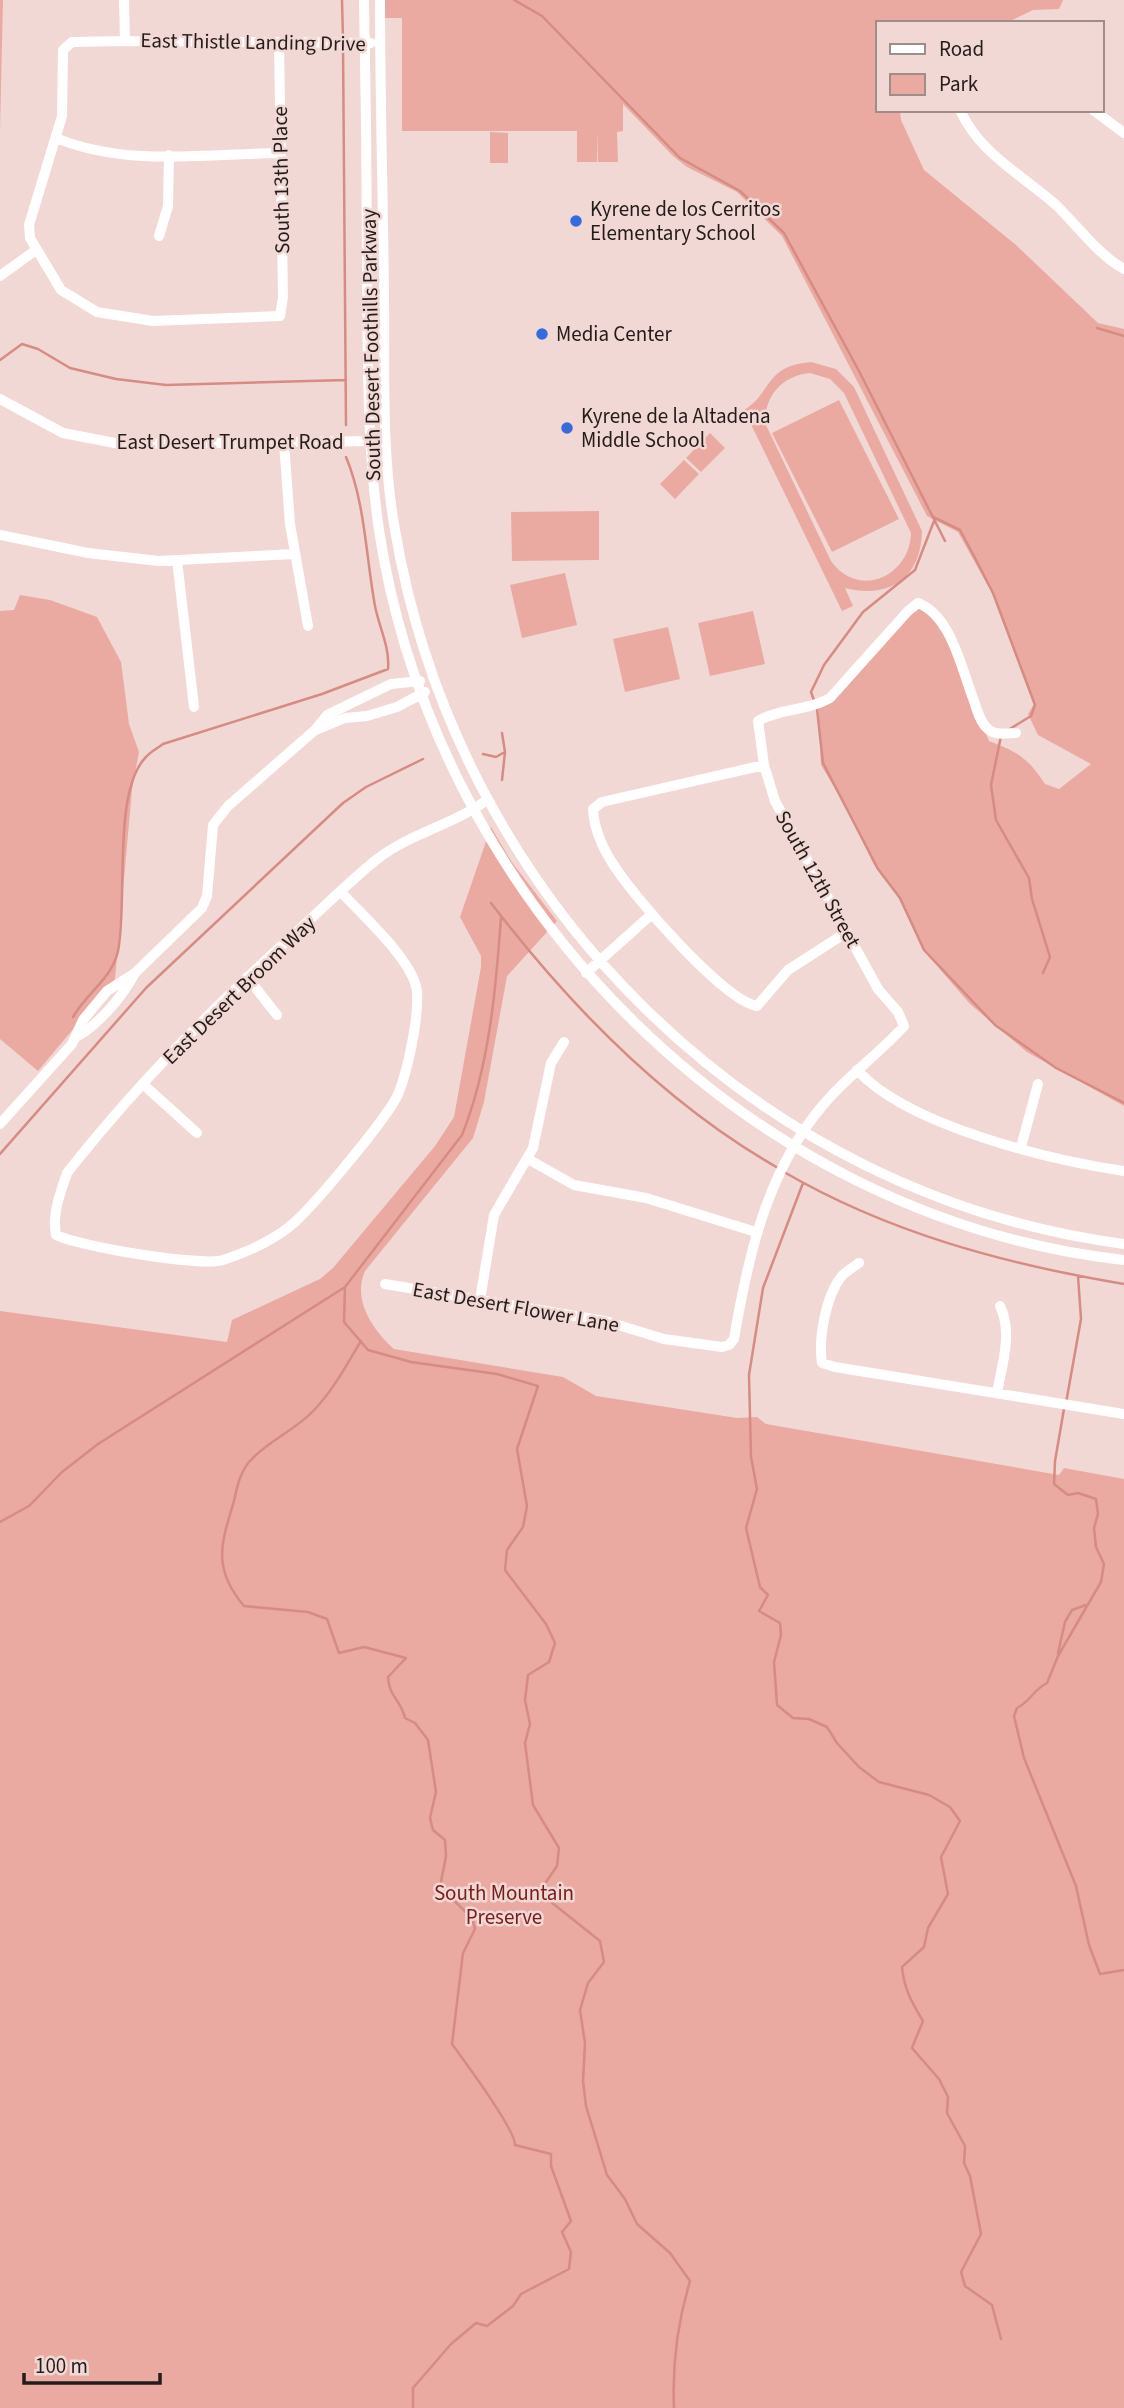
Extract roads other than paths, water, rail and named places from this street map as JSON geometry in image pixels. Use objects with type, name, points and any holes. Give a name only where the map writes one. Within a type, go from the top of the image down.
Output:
[{"type":"street","points":[[124,0],[125,40]]},
{"type":"street","name":"South Desert Foothills Parkway","points":[[364,0],[369,442],[389,582],[416,680],[472,811],[526,896],[586,973],[684,1068],[743,1112],[855,1179],[949,1218],[1026,1241],[1124,1260]]},
{"type":"street","name":"South Desert Foothills Parkway","points":[[380,0],[386,440],[394,527],[404,578],[433,682],[487,800],[538,882],[598,962],[692,1052],[740,1089],[804,1131],[894,1178],[956,1203],[1059,1232],[1124,1244]]},
{"type":"street","name":"East Thistle Landing Drive","points":[[36,250],[30,238],[29,225],[56,138],[64,97],[64,50],[72,42],[244,40],[279,43],[380,43]]},
{"type":"street","name":"South 13th Place","points":[[36,250],[61,290],[97,312],[153,321],[280,316],[283,297],[279,43]]},
{"type":"street","points":[[961,112],[969,130],[984,148],[1055,205],[1124,269]]},
{"type":"street","points":[[1096,112],[1124,133]]},
{"type":"street","points":[[56,138],[104,154],[280,153]]},
{"type":"street","points":[[159,236],[168,206],[169,155]]},
{"type":"street","points":[[367,237],[383,237]]},
{"type":"street","points":[[0,276],[36,250]]},
{"type":"street","name":"East Desert Trumpet Road","points":[[0,399],[63,433],[120,444],[386,440]]},
{"type":"street","points":[[284,443],[285,479],[307,626]]},
{"type":"street","points":[[0,535],[88,553],[177,560],[295,554]]},
{"type":"street","points":[[177,560],[194,707]]},
{"type":"street","name":"South 12th Street","points":[[857,1070],[904,1026],[898,1012],[878,989],[782,817],[764,765],[758,721],[767,716],[818,705],[830,698],[918,603],[929,607],[948,633],[980,718],[990,731],[1001,734],[1016,733]]},
{"type":"street","points":[[0,1124],[78,1036],[89,1030],[129,985],[135,973],[202,908],[207,896],[209,823],[315,730],[327,715],[341,706],[391,684],[416,680],[433,682]]},
{"type":"street","points":[[315,730],[345,718],[367,716],[397,707],[422,695],[433,682]]},
{"type":"street","points":[[764,765],[602,802],[593,809],[602,844],[613,865],[652,914],[746,1004],[757,1006],[788,970],[847,932]]},
{"type":"street","name":"East Desert Broom Way","points":[[341,891],[400,958],[412,975],[417,992],[405,1069],[390,1110],[289,1228],[222,1261],[207,1263],[65,1240],[56,1235],[54,1224],[57,1201],[67,1173],[191,1031],[341,891],[402,842],[472,811],[487,800]]},
{"type":"street","points":[[586,973],[652,914]]},
{"type":"street","points":[[247,977],[277,1015]]},
{"type":"street","points":[[480,1300],[494,1215],[528,1159],[551,1063],[564,1042]]},
{"type":"street","points":[[528,1159],[574,1185],[646,1198],[756,1232],[776,1182],[795,1145],[822,1106],[857,1070],[876,1088],[944,1122],[1087,1166],[1124,1171]]},
{"type":"street","points":[[1021,1147],[1038,1084]]},
{"type":"street","points":[[144,1085],[197,1133]]},
{"type":"street","points":[[949,1218],[956,1203]]},
{"type":"street","name":"East Desert Flower Lane","points":[[385,1284],[605,1321],[664,1339],[722,1347],[729,1345],[734,1339],[756,1232]]},
{"type":"street","points":[[859,1264],[841,1276],[830,1297],[820,1353],[822,1363],[1124,1414]]},
{"type":"street","points":[[997,1393],[1007,1332],[1006,1318],[1000,1306]]},
{"type":"waterway","points":[[342,0],[343,39]]},
{"type":"waterway","points":[[514,0],[542,16],[680,158],[740,191],[784,233],[859,371],[945,541]]},
{"type":"waterway","points":[[343,45],[346,425]]},
{"type":"waterway","points":[[1097,328],[1124,336]]},
{"type":"waterway","points":[[0,360],[22,344],[38,349],[70,368],[116,379],[166,385],[346,380]]},
{"type":"waterway","points":[[73,1017],[105,978],[118,951],[125,821],[135,773],[146,757],[163,744],[322,694],[388,669],[386,645],[375,606],[361,511],[346,457]]},
{"type":"waterway","points":[[933,517],[960,530],[993,593],[1035,705],[1031,716],[1008,730]]},
{"type":"waterway","points":[[815,703],[811,692],[824,665],[863,612],[915,570],[934,521]]},
{"type":"waterway","points":[[817,709],[823,763],[878,869],[900,898],[924,950],[995,1025],[1056,1068],[1124,1103]]},
{"type":"waterway","points":[[502,733],[505,752],[502,780]]},
{"type":"waterway","points":[[1001,736],[991,785],[996,820],[1029,878],[1032,899],[1050,957],[1043,973]]},
{"type":"waterway","points":[[483,754],[496,757],[503,753]]},
{"type":"waterway","points":[[0,1154],[146,988],[343,803],[366,787],[423,759]]},
{"type":"waterway","points":[[491,903],[553,978],[622,1050],[697,1114],[778,1168]]},
{"type":"waterway","points":[[0,1522],[29,1506],[62,1472],[98,1444],[345,1287],[462,1135],[485,1056],[494,1000],[501,917]]},
{"type":"waterway","points":[[784,1172],[824,1194],[906,1229],[1035,1267],[1124,1284]]},
{"type":"waterway","points":[[803,1183],[763,1288],[749,1375],[751,1457],[757,1489],[746,1528],[760,1587],[768,1595],[759,1611],[780,1623],[781,1635],[774,1662],[777,1705],[793,1718],[809,1719],[827,1727],[837,1743],[859,1767],[879,1782],[929,1795],[950,1807],[960,1821],[941,1857],[948,1894],[928,1928],[924,1947],[902,1967],[909,1996],[923,2021],[912,2048],[939,2079],[948,2097],[947,2113],[965,2146],[964,2163],[970,2176],[981,2234],[961,2272],[965,2286],[992,2305],[1001,2339]]},
{"type":"waterway","points":[[1066,1403],[1081,1319],[1078,1276]]},
{"type":"waterway","points":[[345,1287],[344,1322],[368,1350],[411,1362],[497,1374],[538,1386],[517,1449],[527,1506],[523,1527],[507,1550],[505,1570],[546,1624],[555,1643],[549,1662],[528,1675],[525,1700],[530,1724],[525,1743],[533,1805],[559,1848],[557,1866],[544,1885],[551,1902],[600,1941],[604,1962],[588,1983],[580,2010],[585,2043],[583,2081],[586,2106],[607,2175],[625,2199],[637,2224],[670,2253],[690,2281],[676,2344],[674,2408]]},
{"type":"waterway","points":[[361,1341],[335,1384],[316,1408],[300,1423],[265,1447],[246,1466],[239,1480],[223,1543],[223,1567],[227,1580],[244,1606],[308,1612],[327,1619],[339,1653],[364,1647],[406,1658],[388,1677],[389,1684],[405,1718],[415,1723],[428,1740],[436,1792],[430,1818],[433,1830],[445,1840],[446,1856],[440,1887],[472,1918],[475,1929],[463,1953],[452,2044],[507,2125],[515,2145],[551,2154],[551,2166],[571,2221],[562,2232],[571,2252],[569,2269],[521,2294],[513,2306],[487,2326],[476,2323],[451,2344],[413,2388],[413,2408]]},
{"type":"waterway","points":[[1064,1409],[1054,1484],[1068,1495],[1078,1493],[1096,1499],[1096,1547],[1104,1564],[1101,1582],[1058,1656],[1047,1683],[1017,1708],[1014,1716],[1024,1758],[1076,1886],[1089,1945],[1100,1974],[1124,1970]]},
{"type":"waterway","points":[[1058,1653],[1065,1622],[1072,1610],[1086,1605]]},
{"type":"place","name":"Kyrene de los Cerritos Elementary School","points":[[576,221]]},
{"type":"place","name":"Media Center","points":[[542,334]]},
{"type":"place","name":"Kyrene de la Altadena Middle School","points":[[567,428]]},
{"type":"park label","name":"South Mountain Preserve","points":[[504,1905]]}]
